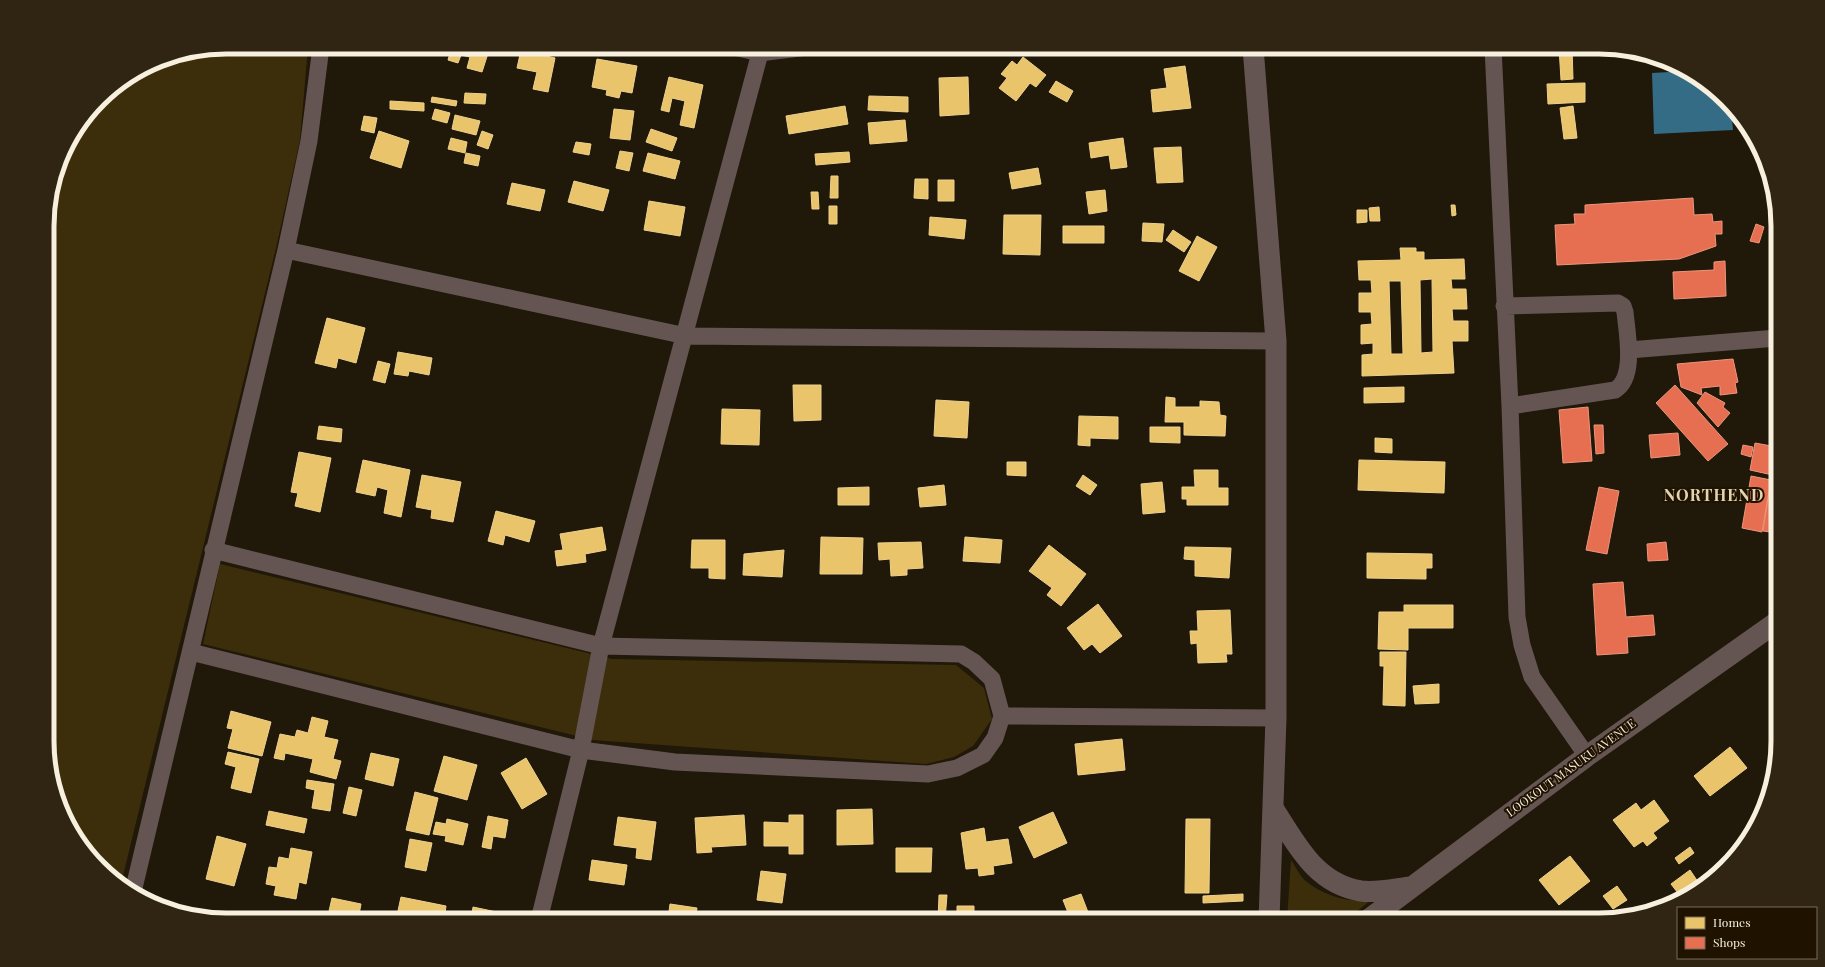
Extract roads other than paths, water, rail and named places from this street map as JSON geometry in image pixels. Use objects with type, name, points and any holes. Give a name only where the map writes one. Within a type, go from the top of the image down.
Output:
[{"type":"street","points":[[134,887],[191,652],[213,550],[286,250],[309,141],[320,54]]},
{"type":"street","points":[[541,913],[581,750],[601,646],[686,336],[758,54]]},
{"type":"street","points":[[1254,54],[1276,341],[1276,718],[1269,913]]},
{"type":"street","points":[[1493,54],[1504,306],[1510,406],[1517,617],[1522,645],[1532,677],[1587,756]]},
{"type":"street","points":[[286,250],[686,336],[1276,341]]},
{"type":"street","points":[[1504,306],[1618,303],[1623,306],[1625,312],[1629,350],[1624,383],[1615,390],[1510,406]]},
{"type":"street","points":[[1629,350],[1771,338]]},
{"type":"street","points":[[191,652],[581,750],[675,762],[928,774],[957,768],[983,755],[994,738],[1002,716],[992,679],[974,662],[961,654],[601,646],[213,550]]},
{"type":"street","name":"LOOKOUT MASUKU AVENUE","points":[[1377,913],[1587,756],[1771,626]]},
{"type":"street","points":[[1002,716],[1276,718]]},
{"type":"street","points":[[1273,808],[1296,846],[1322,876],[1336,884],[1361,891],[1412,886]]},
{"type":"water","points":[[1674,72],[1695,83],[1721,104],[1732,117],[1733,130],[1654,134],[1652,73]]},
{"type":"district","name":"NORTHEND","points":[[1714,495]]}]
